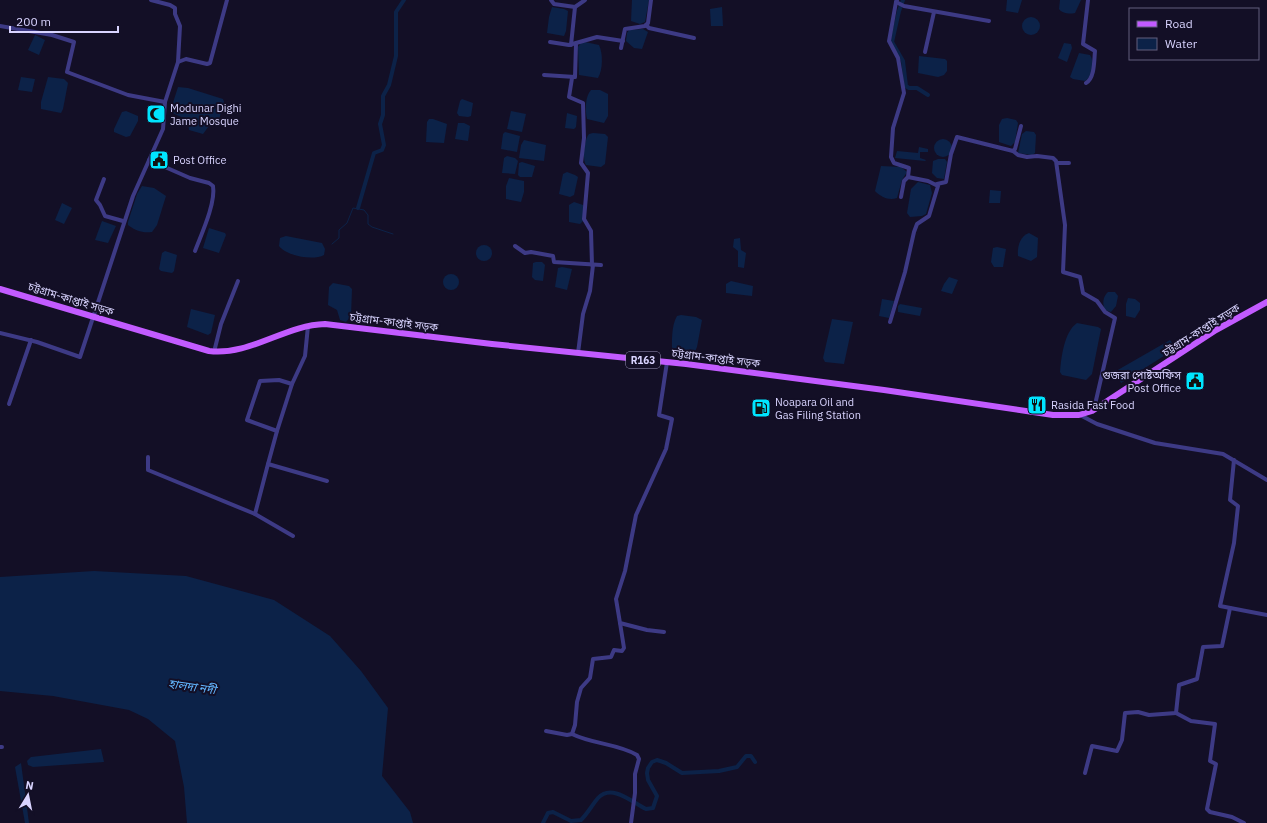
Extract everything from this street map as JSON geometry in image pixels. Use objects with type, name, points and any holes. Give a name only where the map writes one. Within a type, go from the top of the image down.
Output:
[{"type":"main road","name":"চট্টগ্রাম-কাপ্তাই সড়ক","points":[[0,289],[94,316],[191,347],[214,352],[239,349],[308,325],[325,324],[667,362],[884,390],[1053,414],[1079,415],[1094,409],[1216,330],[1267,302]]},
{"type":"street","points":[[0,334],[31,340],[80,357],[123,221],[134,192],[164,129],[166,116],[165,102],[178,62],[180,26],[175,13],[175,8],[170,4],[151,0]]},
{"type":"street","points":[[178,62],[186,58],[207,64],[210,63],[227,0]]},
{"type":"street","points":[[551,0],[554,4],[575,7],[586,0]]},
{"type":"street","points":[[646,25],[651,0]]},
{"type":"street","points":[[1086,83],[1089,82],[1092,76],[1095,51],[1083,44],[1088,0]]},
{"type":"street","points":[[901,197],[904,181],[908,177],[908,167],[894,163],[891,157],[893,128],[904,93],[898,58],[889,42],[897,1],[904,6],[989,21]]},
{"type":"street","points":[[575,7],[575,77],[572,78],[569,98],[583,102],[584,138],[581,164],[588,173],[584,219],[591,231],[592,265],[591,286],[583,314],[578,353]]},
{"type":"street","points":[[925,52],[934,12]]},
{"type":"street","points":[[621,48],[625,29],[646,25],[649,28],[694,38]]},
{"type":"street","points":[[0,26],[52,35],[74,42],[67,72],[128,95],[165,102]]},
{"type":"street","points":[[550,42],[574,44],[597,37],[623,41]]},
{"type":"street","points":[[544,75],[572,78]]},
{"type":"street","points":[[1013,151],[1015,149],[1021,126]]},
{"type":"street","points":[[908,177],[937,184],[946,182],[951,154],[958,137],[1013,151],[1018,155],[1027,157],[1037,156],[1053,158],[1057,163],[1065,225],[1063,272],[1080,276],[1083,293],[1097,300],[1105,312],[1115,318],[1094,409]]},
{"type":"street","points":[[149,160],[190,178],[209,183],[213,186],[210,205],[196,252]]},
{"type":"street","points":[[1057,163],[1069,163]]},
{"type":"street","points":[[104,179],[96,200],[106,216],[123,221]]},
{"type":"street","points":[[890,322],[905,272],[914,232],[917,224],[929,216],[937,191],[937,184]]},
{"type":"street","points":[[515,246],[525,253],[532,252],[553,256],[554,262],[601,265]]},
{"type":"street","points":[[214,352],[221,324],[238,281]]},
{"type":"street","points":[[255,514],[277,431],[292,384],[305,356],[308,325]]},
{"type":"street","points":[[9,404],[31,340]]},
{"type":"street","points":[[572,734],[575,725],[577,702],[581,688],[590,678],[593,659],[611,657],[614,650],[622,651],[624,648],[616,599],[625,571],[636,515],[666,449],[672,419],[659,415],[667,362]]},
{"type":"street","points":[[277,431],[247,420],[260,381],[279,380],[292,384]]},
{"type":"street","points":[[1079,415],[1097,424],[1155,443],[1223,454],[1267,480]]},
{"type":"street","points":[[148,457],[148,470],[255,514],[293,536]]},
{"type":"street","points":[[1234,460],[1230,500],[1238,506],[1234,542],[1220,606],[1267,615]]},
{"type":"street","points":[[268,464],[327,481]]},
{"type":"street","points":[[1176,713],[1179,685],[1197,679],[1204,647],[1222,646],[1230,608]]},
{"type":"street","points":[[620,623],[647,630],[664,632]]},
{"type":"street","points":[[1085,773],[1092,746],[1117,751],[1122,740],[1125,713],[1138,712],[1149,715],[1176,713],[1191,721],[1215,724],[1210,761],[1216,764],[1207,809],[1210,812],[1232,817],[1244,823]]},
{"type":"street","points":[[546,731],[567,735],[572,734],[637,755],[639,760],[635,774],[635,793],[631,823]]},
{"type":"water","points":[[632,0],[649,0],[645,22],[640,24],[631,21]]},
{"type":"water","points":[[1007,0],[1022,0],[1018,13],[1006,11]]},
{"type":"water","points":[[1060,0],[1081,0],[1075,13],[1071,14],[1065,13],[1059,9]]},
{"type":"water","points":[[552,7],[568,11],[564,36],[547,33]]},
{"type":"water","points":[[722,7],[723,26],[711,26],[710,9]]},
{"type":"water","points":[[1031,17],[1037,20],[1040,26],[1037,32],[1031,35],[1025,32],[1022,26],[1025,20]]},
{"type":"water","points":[[643,29],[648,32],[642,49],[634,48],[626,41],[627,33],[629,30]]},
{"type":"water","points":[[35,35],[45,40],[39,55],[28,50]]},
{"type":"water","points":[[585,42],[599,45],[602,57],[602,66],[598,78],[579,75],[578,47],[581,43]]},
{"type":"water","points":[[1064,43],[1071,44],[1072,48],[1067,62],[1058,58]]},
{"type":"water","points":[[1079,53],[1090,55],[1092,58],[1093,65],[1090,76],[1085,81],[1070,77]]},
{"type":"water","points":[[919,56],[945,59],[947,61],[947,71],[944,75],[938,77],[918,73]]},
{"type":"water","points":[[21,77],[35,79],[32,92],[18,90]]},
{"type":"water","points":[[48,77],[64,79],[68,83],[61,113],[41,109],[41,102]]},
{"type":"water","points":[[178,87],[188,88],[223,99],[224,102],[218,123],[209,126],[203,134],[189,130],[188,120],[170,112]]},
{"type":"water","points":[[591,90],[600,90],[608,94],[608,116],[604,123],[587,119],[586,104]]},
{"type":"water","points":[[462,99],[473,103],[471,116],[459,116],[457,113],[460,101]]},
{"type":"water","points":[[126,111],[138,116],[138,121],[130,136],[126,137],[114,132],[114,129],[122,112]]},
{"type":"water","points":[[511,111],[526,114],[522,132],[507,129]]},
{"type":"water","points":[[567,113],[577,116],[576,127],[574,129],[565,128]]},
{"type":"water","points":[[1007,118],[1016,120],[1018,123],[1015,142],[1011,146],[999,142],[999,125],[1002,119]]},
{"type":"water","points":[[429,119],[447,124],[444,143],[426,142],[427,122]]},
{"type":"water","points":[[458,123],[464,123],[470,126],[468,141],[455,139]]},
{"type":"water","points":[[1026,131],[1034,132],[1036,135],[1035,153],[1032,155],[1018,153],[1022,134]]},
{"type":"water","points":[[505,132],[520,136],[517,152],[501,149],[503,134]]},
{"type":"water","points":[[589,134],[605,134],[608,137],[605,164],[601,167],[586,165],[585,162],[584,154],[587,137]]},
{"type":"water","points":[[943,139],[949,142],[952,148],[949,154],[943,157],[937,154],[934,148],[937,142]]},
{"type":"water","points":[[524,140],[546,145],[544,161],[519,158],[521,145]]},
{"type":"water","points":[[919,147],[928,149],[928,152],[920,152],[920,158],[926,160],[925,161],[895,158],[897,151],[918,153]]},
{"type":"water","points":[[507,156],[515,158],[518,161],[515,174],[502,173],[504,158]]},
{"type":"water","points":[[945,159],[947,162],[944,179],[937,178],[932,173],[933,161]]},
{"type":"water","points":[[522,162],[535,166],[532,177],[520,177],[518,175],[519,163]]},
{"type":"water","points":[[881,166],[901,167],[907,172],[902,180],[897,198],[885,198],[875,191]]},
{"type":"water","points":[[567,172],[578,177],[574,195],[570,197],[559,194],[563,174]]},
{"type":"water","points":[[509,178],[524,181],[524,192],[521,202],[506,199],[506,186]]},
{"type":"water","points":[[918,182],[930,185],[932,193],[926,214],[922,216],[910,217],[907,213],[911,189]]},
{"type":"water","points":[[142,186],[154,188],[166,196],[157,225],[152,232],[139,231],[128,225],[137,194]]},
{"type":"water","points":[[990,190],[1001,191],[1000,203],[989,203]]},
{"type":"water","points":[[574,202],[583,205],[583,221],[580,224],[569,222],[569,205]]},
{"type":"water","points":[[62,203],[72,208],[64,224],[55,220]]},
{"type":"water","points":[[102,221],[116,226],[108,243],[95,240]]},
{"type":"water","points":[[209,228],[225,233],[226,235],[219,253],[203,248]]},
{"type":"water","points":[[1029,233],[1038,238],[1037,257],[1031,261],[1018,256],[1018,249],[1021,239]]},
{"type":"water","points":[[286,236],[322,243],[325,249],[324,255],[313,258],[294,255],[283,250],[279,246],[280,238]]},
{"type":"water","points":[[740,238],[741,250],[746,253],[744,268],[738,267],[738,251],[733,247],[734,239]]},
{"type":"water","points":[[484,245],[491,250],[492,253],[487,260],[484,261],[477,256],[476,253],[481,246]]},
{"type":"water","points":[[997,247],[1006,249],[1003,267],[994,267],[991,262],[993,248]]},
{"type":"water","points":[[165,251],[177,255],[174,271],[172,273],[161,271],[159,269],[162,253]]},
{"type":"water","points":[[542,262],[545,265],[543,281],[535,280],[532,277],[533,263]]},
{"type":"water","points":[[562,267],[572,269],[567,290],[555,287],[558,268]]},
{"type":"water","points":[[451,274],[457,276],[459,282],[457,288],[451,290],[445,288],[443,282],[445,276]]},
{"type":"water","points":[[949,277],[958,280],[952,294],[941,291]]},
{"type":"water","points":[[731,281],[753,286],[752,296],[726,293],[726,284]]},
{"type":"water","points":[[333,283],[349,286],[352,289],[351,316],[346,322],[340,320],[337,310],[328,305],[329,287]]},
{"type":"water","points":[[1108,292],[1115,292],[1118,296],[1116,306],[1111,312],[1105,310],[1104,305],[1104,298]]},
{"type":"water","points":[[1128,298],[1135,299],[1140,303],[1140,310],[1135,318],[1126,316],[1126,304]]},
{"type":"water","points":[[882,299],[894,301],[889,318],[879,316]]},
{"type":"water","points":[[900,304],[922,308],[920,316],[898,312],[898,306]]},
{"type":"water","points":[[191,309],[215,315],[211,333],[208,335],[187,327]]},
{"type":"water","points":[[681,315],[696,317],[702,320],[697,347],[692,358],[680,357],[672,353],[672,334],[674,324],[677,316]]},
{"type":"water","points":[[832,319],[853,322],[844,364],[825,362],[823,358]]},
{"type":"water","points":[[1077,323],[1098,327],[1101,329],[1092,374],[1086,380],[1062,375],[1060,372],[1062,353],[1066,339],[1069,332]]},
{"type":"water","points":[[1170,340],[1176,348],[1175,349],[1121,383],[1116,371]]},
{"type":"water","name":"হালদা নদী","points":[[94,571],[186,576],[274,600],[330,636],[361,671],[388,708],[382,776],[410,812],[413,823],[187,823],[184,787],[175,741],[148,719],[129,710],[53,696],[0,691],[0,577]]},
{"type":"water","points":[[101,749],[104,762],[33,767],[28,765],[27,761],[31,757]]},
{"type":"water","points":[[21,763],[29,823],[25,823],[15,767]]},
{"type":"waterway","points":[[358,208],[374,153],[382,150],[384,145],[380,124],[383,115],[383,96],[389,85],[396,56],[396,12],[404,0]]},
{"type":"waterway","points":[[903,0],[892,42],[903,61],[906,86],[909,88],[917,88],[928,95]]},
{"type":"waterway","points":[[332,244],[339,238],[339,230],[347,223],[353,208],[364,210],[368,215],[368,224],[372,227],[393,234]]},
{"type":"waterway","points":[[543,823],[548,813],[553,812],[571,821],[581,820],[598,798],[604,794],[610,793],[616,793],[646,809],[653,808],[657,796],[648,780],[647,773],[652,762],[657,760],[666,763],[682,773],[719,771],[737,767],[746,756],[751,756],[755,762]]},
{"type":"place","name":"Modunar Dighi Jame Mosque","points":[[156,114]]},
{"type":"place","name":"Post Office","points":[[159,160]]},
{"type":"place","name":"গুজরা পোষ্টঅফিস Post Office","points":[[1195,381]]},
{"type":"place","name":"Rasida Fast Food","points":[[1037,405]]},
{"type":"place","name":"Noapara Oil and Gas Filing Station","points":[[761,408]]}]
